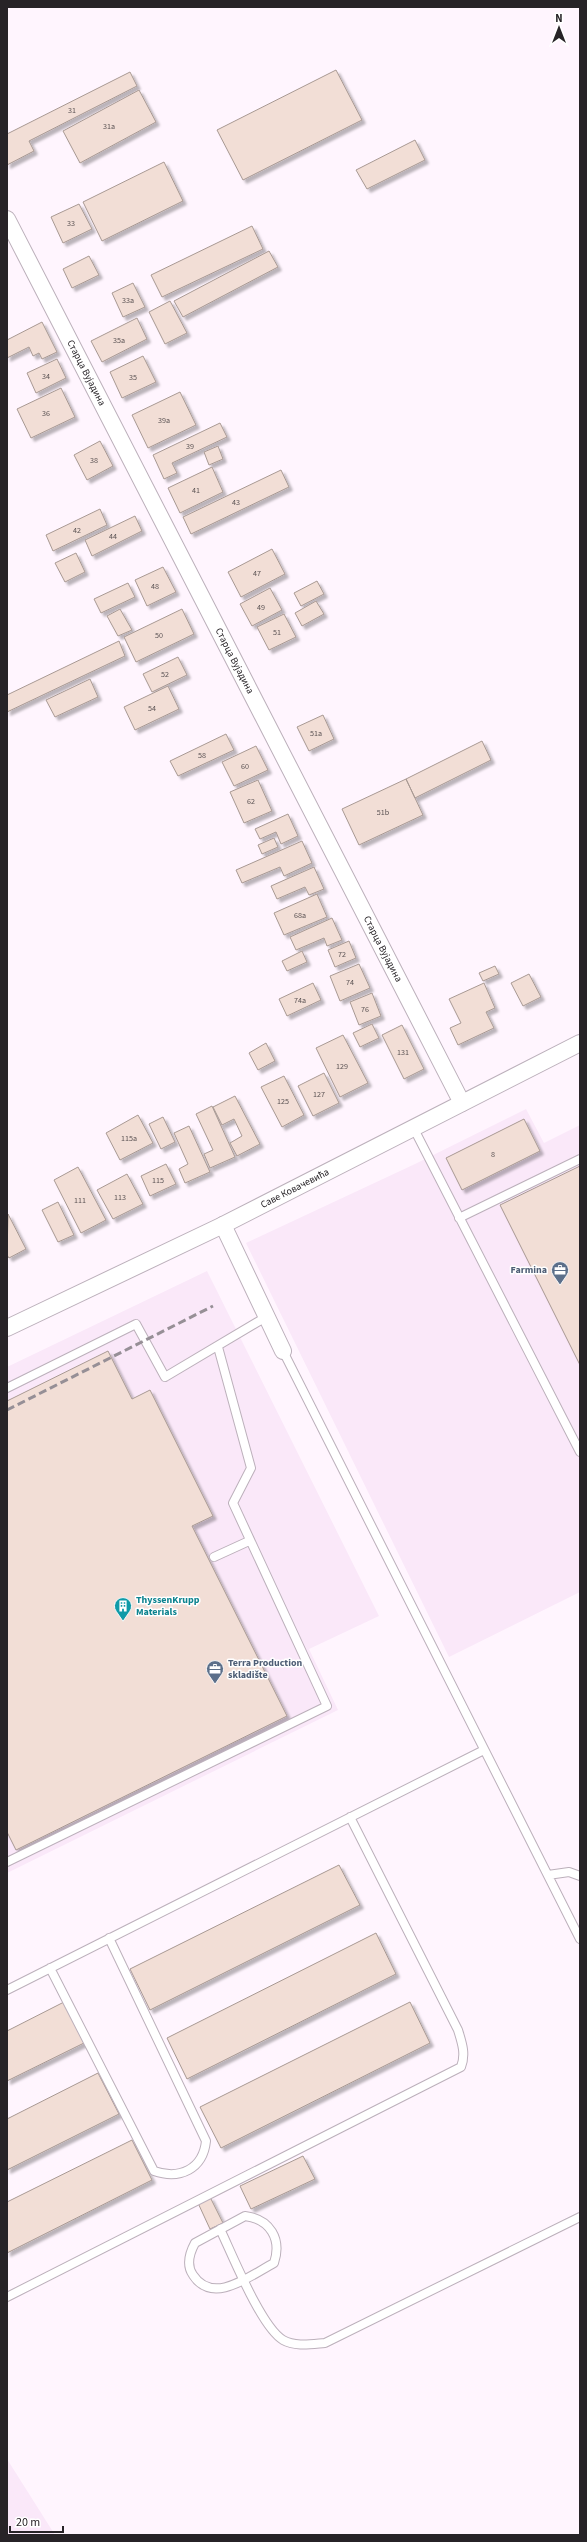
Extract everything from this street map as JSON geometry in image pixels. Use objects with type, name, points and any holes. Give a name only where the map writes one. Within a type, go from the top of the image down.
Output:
[{"type":"street","name":"Старца Вујадина","points":[[7,219],[462,1103]]},
{"type":"street","name":"Саве Ковачевића","points":[[7,1328],[223,1224],[580,1043]]},
{"type":"street","points":[[223,1224],[283,1351]]},
{"type":"lane","points":[[413,1128],[580,1452]]},
{"type":"lane","points":[[459,1218],[580,1159]]},
{"type":"lane","points":[[7,1388],[136,1324],[165,1377],[218,1347],[266,1317]]},
{"type":"lane","points":[[7,1862],[327,1706],[249,1541],[233,1503],[251,1468],[218,1347]]},
{"type":"lane","points":[[283,1351],[580,1939]]},
{"type":"lane","points":[[214,1557],[249,1541]]},
{"type":"lane","points":[[7,1990],[350,1816],[484,1750]]},
{"type":"lane","points":[[7,2297],[461,2067],[464,2059],[463,2048],[458,2030],[350,1816]]},
{"type":"lane","points":[[548,1875],[569,1872],[580,1876]]},
{"type":"lane","points":[[50,1968],[154,2171],[166,2175],[181,2174],[193,2169],[202,2158],[206,2141],[109,1938]]},
{"type":"lane","points":[[246,2216],[254,2217],[270,2227],[276,2238],[278,2248],[274,2263],[244,2279],[220,2290],[208,2289],[197,2282],[190,2272],[188,2260],[194,2243],[246,2216]]},
{"type":"lane","points":[[220,2229],[264,2319],[283,2340],[304,2345],[325,2342],[580,2217]]},
{"type":"shaded area","points":[[526,1109],[544,1143],[580,1125],[580,1592],[449,1657],[246,1243],[415,1164]]},
{"type":"shaded area","name":"ThyssenKrupp Materials","points":[[207,1271],[379,1616],[309,1649],[338,1710],[7,1873],[7,1367]]},
{"type":"shaded area","points":[[7,2459],[55,2535],[7,2535]]},
{"type":"building","points":[[336,70],[362,120],[243,180],[217,130]]},
{"type":"building","points":[[130,72],[137,86],[29,141],[34,151],[7,165],[7,134]]},
{"type":"building","points":[[139,90],[156,122],[80,163],[63,131]]},
{"type":"building","points":[[415,140],[425,160],[367,189],[356,170]]},
{"type":"building","points":[[164,162],[183,201],[102,241],[83,202]]},
{"type":"building","points":[[79,204],[92,229],[63,243],[51,217]]},
{"type":"building","points":[[252,226],[263,249],[162,297],[151,275]]},
{"type":"building","points":[[269,251],[278,267],[183,317],[174,301]]},
{"type":"building","points":[[89,256],[99,275],[72,288],[63,269]]},
{"type":"building","points":[[133,283],[145,307],[123,317],[112,293]]},
{"type":"building","points":[[170,301],[187,333],[165,344],[149,312]]},
{"type":"building","points":[[137,318],[147,339],[102,362],[91,341]]},
{"type":"building","points":[[42,322],[57,352],[42,359],[39,353],[33,356],[29,347],[7,358],[7,340]]},
{"type":"building","points":[[143,356],[156,382],[122,398],[110,372]]},
{"type":"building","points":[[57,359],[66,378],[36,393],[27,373]]},
{"type":"building","points":[[61,388],[75,417],[31,438],[17,409]]},
{"type":"building","points":[[180,392],[196,425],[148,448],[132,415]]},
{"type":"building","points":[[220,423],[227,437],[172,463],[177,473],[164,479],[153,455]]},
{"type":"building","points":[[100,441],[113,466],[87,480],[74,455]]},
{"type":"building","points":[[218,446],[223,459],[209,465],[204,452]]},
{"type":"building","points":[[212,467],[223,492],[180,513],[168,488]]},
{"type":"building","points":[[281,470],[289,487],[191,534],[183,517]]},
{"type":"building","points":[[100,509],[107,525],[53,551],[46,535]]},
{"type":"building","points":[[135,516],[142,531],[92,556],[85,540]]},
{"type":"building","points":[[272,549],[285,574],[241,597],[228,572]]},
{"type":"building","points":[[76,553],[85,572],[65,582],[55,563]]},
{"type":"building","points":[[163,567],[176,592],[147,606],[135,580]]},
{"type":"building","points":[[317,581],[324,594],[301,606],[294,593]]},
{"type":"building","points":[[128,583],[135,597],[101,613],[94,599]]},
{"type":"building","points":[[270,588],[282,610],[252,626],[240,604]]},
{"type":"building","points":[[316,601],[324,614],[302,626],[295,613]]},
{"type":"building","points":[[120,609],[132,630],[118,636],[107,616]]},
{"type":"building","points":[[182,609],[194,634],[136,662],[124,637]]},
{"type":"building","points":[[284,614],[296,637],[269,650],[257,627]]},
{"type":"building","points":[[119,641],[125,656],[7,712],[7,695]]},
{"type":"building","points":[[178,657],[187,675],[152,692],[143,674]]},
{"type":"building","points":[[90,679],[98,697],[55,717],[46,700]]},
{"type":"building","points":[[168,686],[179,709],[135,730],[124,707]]},
{"type":"building","points":[[323,715],[334,739],[309,751],[297,727]]},
{"type":"building","points":[[226,734],[234,750],[178,776],[170,761]]},
{"type":"building","points":[[482,741],[491,760],[415,798],[406,779]]},
{"type":"building","points":[[256,746],[268,770],[234,786],[222,762]]},
{"type":"building","points":[[406,779],[423,815],[359,845],[342,809]]},
{"type":"building","points":[[258,780],[272,811],[244,823],[230,792]]},
{"type":"building","points":[[288,814],[298,836],[281,844],[276,832],[260,839],[255,829]]},
{"type":"building","points":[[274,838],[278,847],[262,854],[258,845]]},
{"type":"building","points":[[302,841],[312,863],[284,876],[280,867],[242,883],[236,870]]},
{"type":"building","points":[[314,867],[324,889],[309,895],[305,887],[277,899],[271,886]]},
{"type":"building","points":[[317,894],[327,917],[284,935],[274,913]]},
{"type":"building","points":[[332,918],[342,940],[327,946],[324,938],[296,950],[290,937]]},
{"type":"building","points":[[349,941],[356,958],[335,967],[328,950]]},
{"type":"building","points":[[302,951],[307,962],[287,971],[282,961]]},
{"type":"building","points":[[359,964],[370,988],[340,1001],[330,976]]},
{"type":"building","points":[[495,966],[499,974],[483,981],[479,973]]},
{"type":"building","points":[[529,974],[541,997],[523,1006],[511,983]]},
{"type":"building","points":[[313,983],[321,1000],[287,1016],[279,999]]},
{"type":"building","points":[[484,983],[495,1008],[486,1012],[494,1028],[458,1045],[450,1028],[461,1023],[449,999]]},
{"type":"building","points":[[372,993],[381,1016],[359,1025],[350,1002]]},
{"type":"building","points":[[372,1024],[379,1038],[360,1047],[353,1033]]},
{"type":"building","points":[[402,1025],[424,1069],[404,1079],[382,1035]]},
{"type":"building","points":[[343,1035],[368,1083],[340,1097],[316,1048]]},
{"type":"building","points":[[266,1043],[275,1061],[258,1070],[249,1053]]},
{"type":"building","points":[[324,1073],[339,1103],[313,1116],[298,1086]]},
{"type":"building","points":[[284,1076],[304,1115],[282,1127],[261,1087]]},
{"type":"building","points":[[235,1096],[260,1144],[237,1156],[230,1143],[242,1136],[234,1119],[222,1125],[213,1107]]},
{"type":"building","points":[[212,1106],[235,1157],[210,1168],[204,1154],[213,1150],[196,1114]]},
{"type":"building","points":[[138,1115],[153,1143],[120,1160],[106,1133]]},
{"type":"building","points":[[163,1117],[175,1142],[161,1149],[149,1124]]},
{"type":"building","points":[[524,1119],[540,1151],[462,1190],[446,1158]]},
{"type":"building","points":[[189,1126],[210,1172],[185,1183],[179,1169],[188,1164],[174,1133]]},
{"type":"building","points":[[166,1164],[176,1184],[150,1196],[141,1176]]},
{"type":"building","name":"Farmina","points":[[580,1166],[580,1365],[500,1205]]},
{"type":"building","points":[[78,1167],[106,1220],[81,1233],[54,1180]]},
{"type":"building","points":[[127,1174],[143,1204],[113,1219],[97,1190]]},
{"type":"building","points":[[58,1202],[74,1235],[58,1242],[42,1210]]},
{"type":"building","points":[[8,1214],[26,1249],[9,1258],[7,1255]]},
{"type":"building","name":"ThyssenKrupp Materials","points":[[108,1351],[132,1399],[150,1390],[213,1516],[192,1526],[287,1716],[16,1850],[7,1832],[7,1401]]},
{"type":"building","points":[[339,1865],[360,1905],[150,2010],[130,1969]]},
{"type":"building","points":[[376,1933],[396,1974],[187,2079],[167,2038]]},
{"type":"building","points":[[64,2002],[84,2043],[7,2081],[7,2031]]},
{"type":"building","points":[[410,2002],[430,2043],[221,2148],[200,2107]]},
{"type":"building","points":[[98,2073],[119,2114],[7,2170],[7,2119]]},
{"type":"building","points":[[132,2140],[152,2180],[7,2253],[7,2202]]},
{"type":"building","points":[[303,2156],[315,2179],[251,2209],[240,2186]]},
{"type":"building","points":[[210,2197],[223,2223],[210,2229],[198,2203]]},
{"type":"railway","points":[[7,1410],[213,1306]]},
{"type":"place","name":"Farmina","points":[[560,1285]]},
{"type":"place","name":"ThyssenKrupp Materials","points":[[123,1621]]},
{"type":"place","name":"Terra Production skladište","points":[[215,1684]]}]
